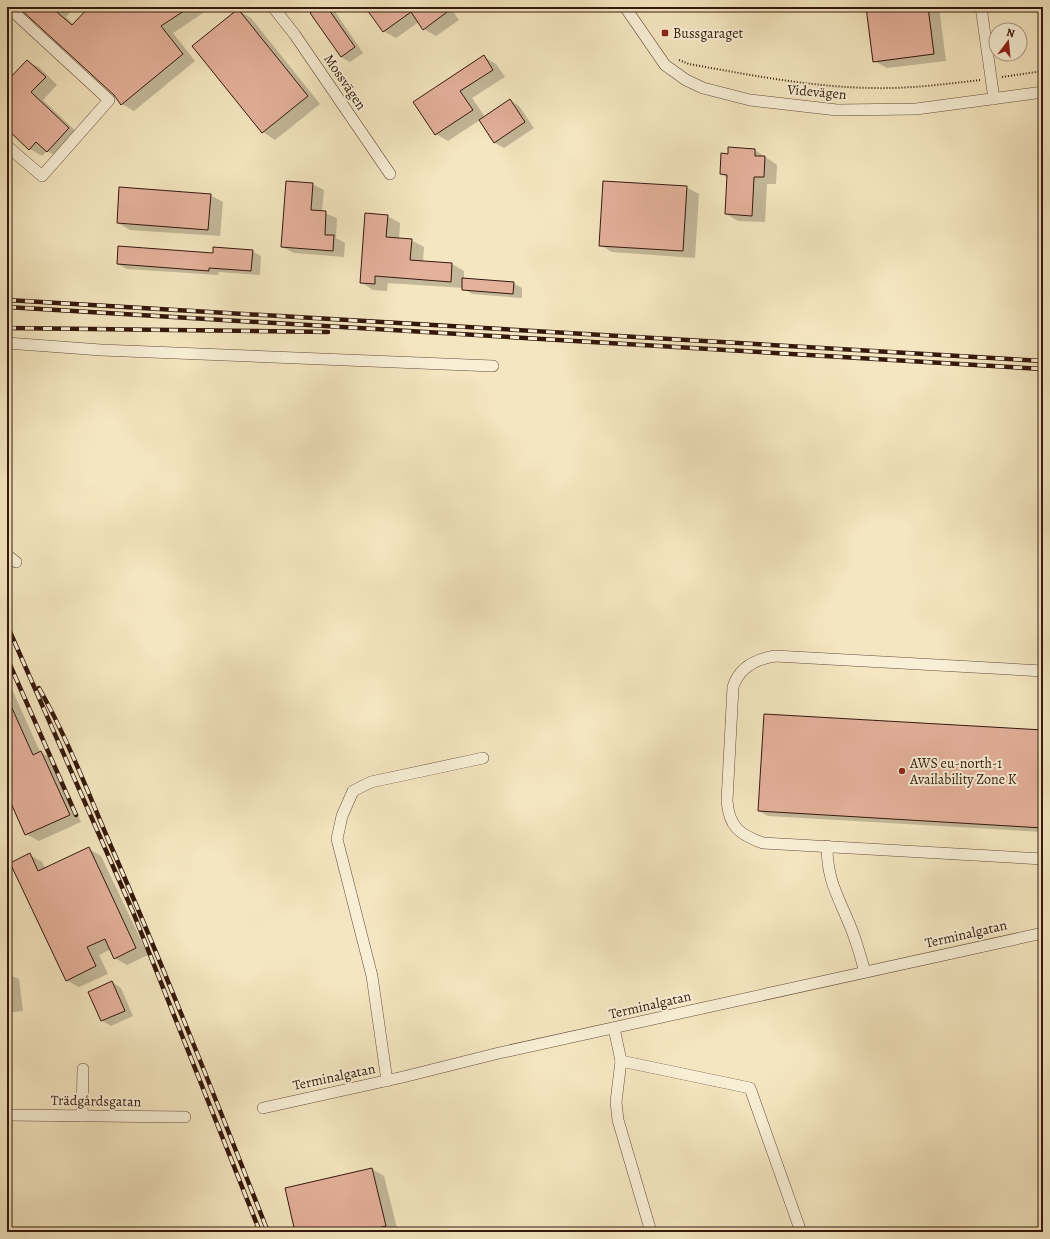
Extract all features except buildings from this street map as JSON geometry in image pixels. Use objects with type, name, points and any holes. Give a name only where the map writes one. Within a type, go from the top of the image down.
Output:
[{"type":"street","points":[[7,146],[42,176],[109,100],[8,7]]},
{"type":"street","name":"Mossvägen","points":[[274,7],[295,34],[390,174]]},
{"type":"street","name":"Videvägen","points":[[625,7],[665,65],[686,80],[703,88],[750,100],[809,108],[845,110],[916,109],[1043,92]]},
{"type":"street","points":[[982,7],[994,99]]},
{"type":"street","points":[[7,343],[109,350],[493,366]]},
{"type":"street","points":[[1043,671],[775,656],[761,658],[753,662],[736,678],[733,687],[727,801],[728,813],[732,823],[742,834],[763,843],[1043,859]]},
{"type":"street","points":[[387,1080],[372,976],[337,840],[342,816],[352,791],[372,782],[483,758]]},
{"type":"street","points":[[827,846],[827,864],[830,878],[851,928],[865,972]]},
{"type":"street","name":"Terminalgatan","points":[[263,1108],[499,1053],[1043,933]]},
{"type":"street","points":[[614,1028],[621,1061],[616,1102],[618,1120],[651,1232]]},
{"type":"street","points":[[621,1061],[750,1088],[801,1232]]},
{"type":"street","points":[[82,1116],[83,1069]]},
{"type":"street","name":"Trädgårdsgatan","points":[[7,1115],[186,1117]]},
{"type":"path","points":[[676,59],[689,64],[742,74],[836,86],[904,88],[992,79],[1043,71]]},
{"type":"railway","points":[[7,300],[1043,361]]},
{"type":"railway","points":[[7,307],[1043,369]]},
{"type":"railway","points":[[7,328],[328,332]]},
{"type":"railway","points":[[7,625],[133,912],[260,1232]]},
{"type":"railway","points":[[7,658],[76,815]]},
{"type":"railway","points":[[39,688],[70,749],[134,900],[268,1232]]},
{"type":"place","name":"Bussgaraget","points":[[665,33]]},
{"type":"place","name":"AWS eu-north-1 Availability Zone K","points":[[902,771]]}]
